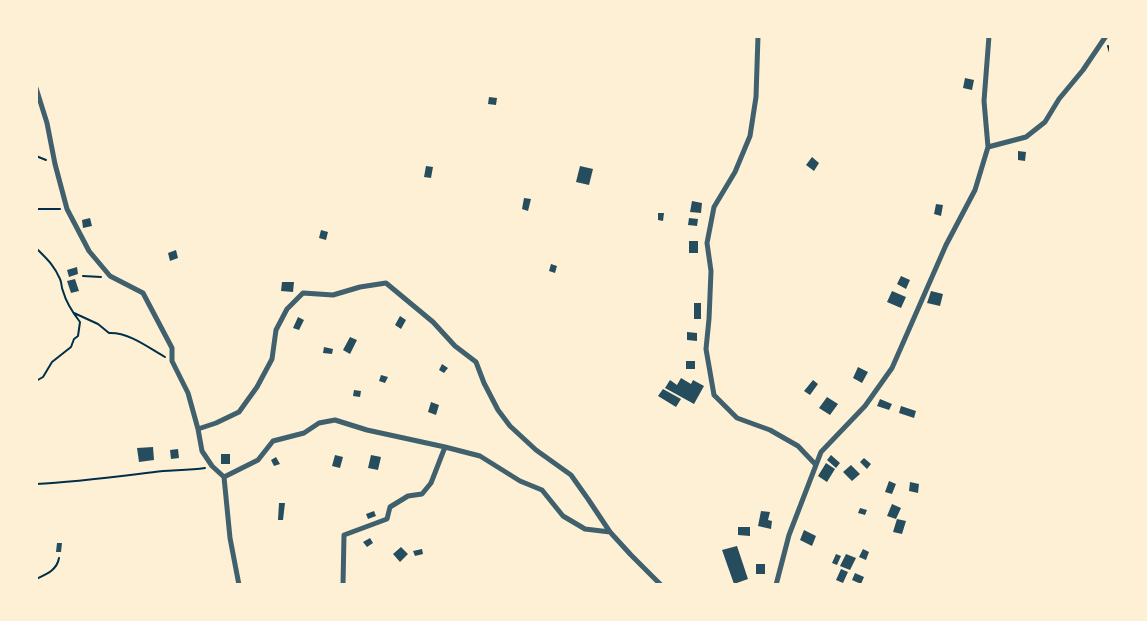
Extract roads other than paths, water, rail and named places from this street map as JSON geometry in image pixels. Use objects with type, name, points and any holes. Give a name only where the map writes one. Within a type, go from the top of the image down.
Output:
[{"type":"street","points":[[758,36],[756,97],[750,136],[735,172],[714,207],[707,243],[712,271],[706,348],[714,395],[737,418],[770,430],[798,446],[816,465]]},
{"type":"street","points":[[776,585],[789,535],[821,452],[865,406],[892,368],[946,245],[975,190],[988,147],[984,101],[990,36]]},
{"type":"street","points":[[988,147],[1026,137],[1044,122],[1106,36]]},
{"type":"street","points":[[36,88],[47,123],[67,209],[89,251],[110,276],[143,293],[172,348],[172,361],[188,393],[202,451],[212,466],[224,477],[230,538],[239,585]]},
{"type":"street","points":[[198,429],[239,412],[257,387],[272,359],[276,330],[288,310],[303,293],[333,295],[360,287],[386,283],[433,322],[456,346],[476,362],[498,410],[510,426],[536,450],[571,475],[610,532],[662,585]]},
{"type":"street","points":[[224,477],[258,460],[274,442],[304,433],[320,423],[335,420],[367,430],[480,456],[520,481],[542,490],[564,516],[586,529],[610,532]]},
{"type":"street","points":[[343,585],[344,535],[387,519],[390,507],[408,496],[422,494],[432,483],[445,447]]}]
